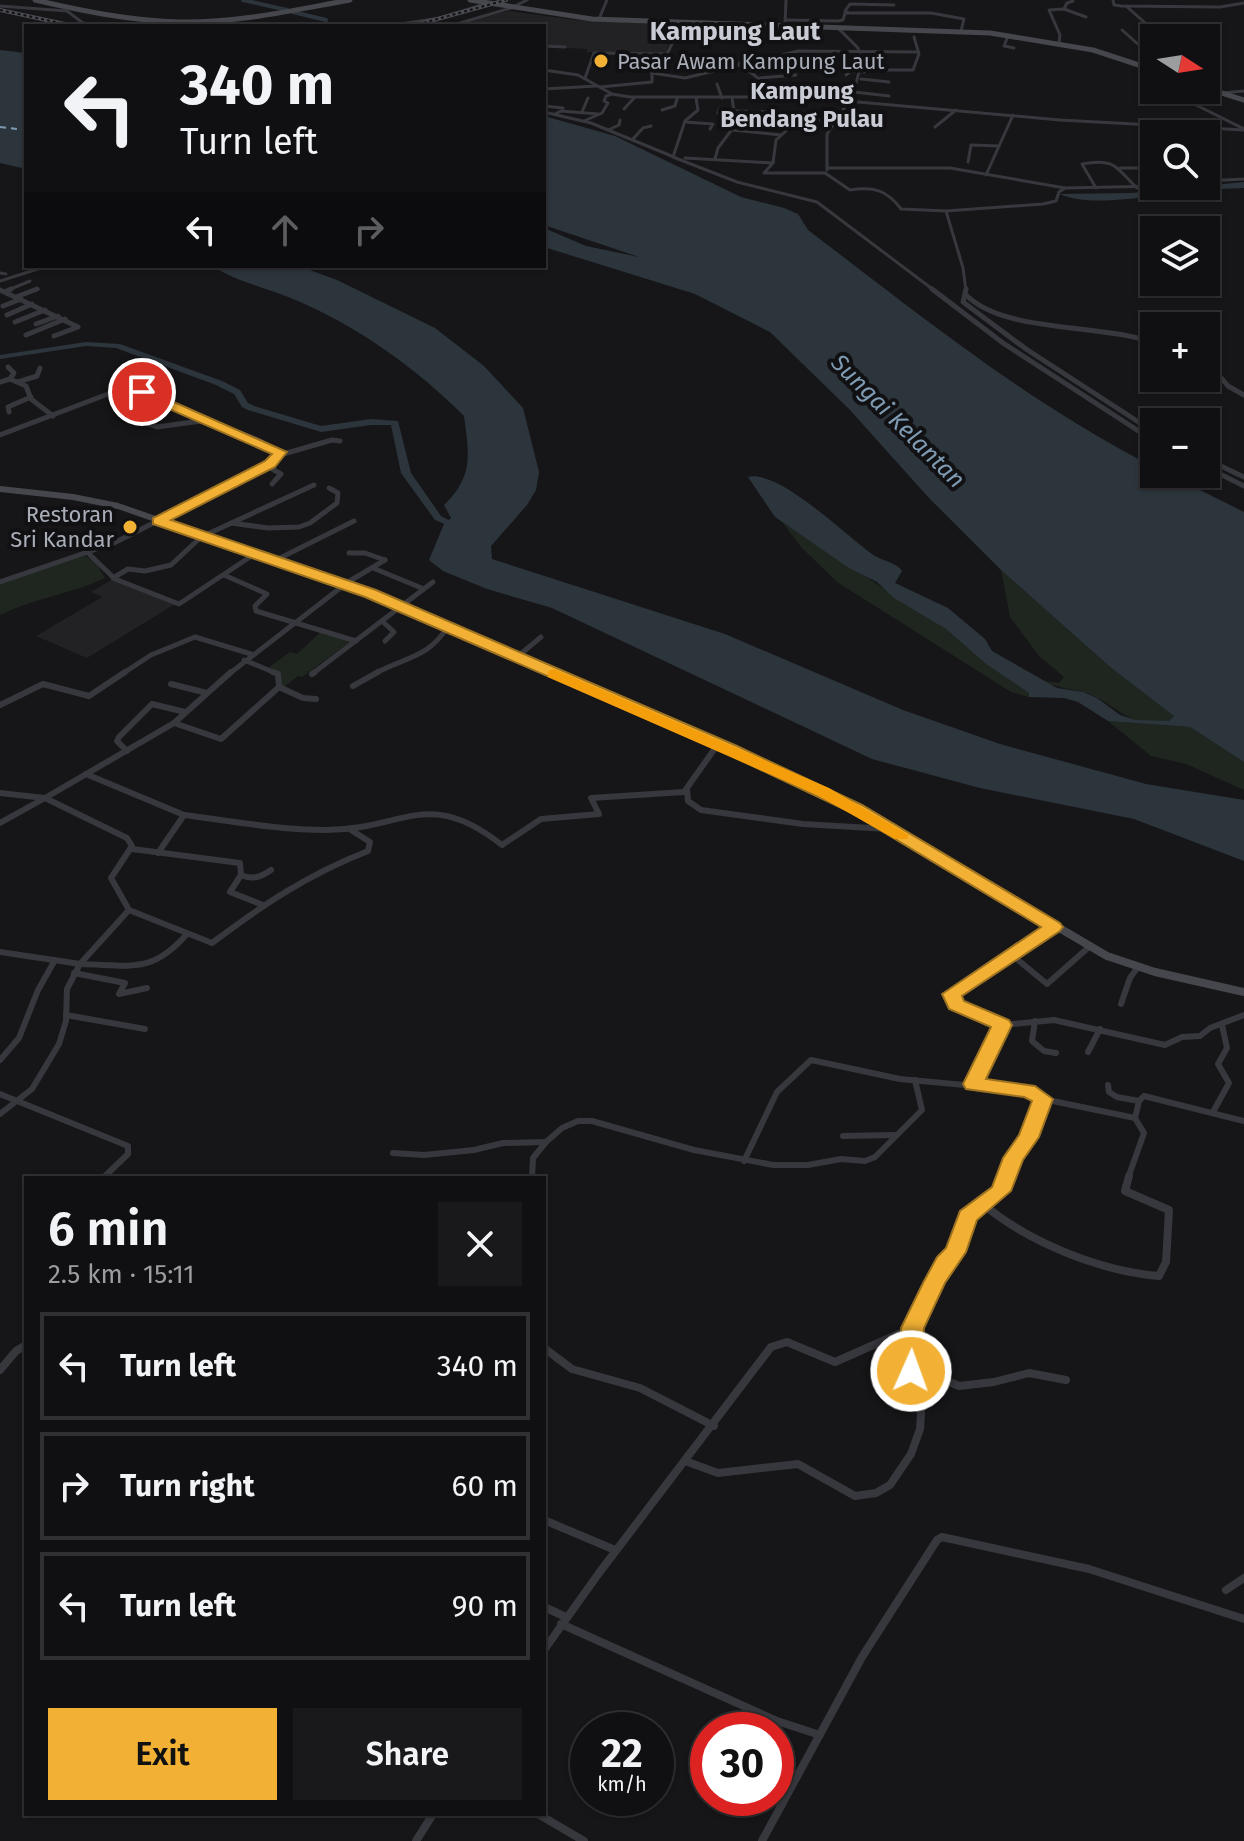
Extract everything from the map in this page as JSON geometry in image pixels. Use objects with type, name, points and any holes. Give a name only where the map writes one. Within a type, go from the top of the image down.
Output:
[{"type":"street","points":[[35,0],[68,9],[88,24]]},
{"type":"street","points":[[48,3],[57,0]]},
{"type":"street","points":[[0,6],[68,9],[134,20],[201,22],[254,17],[350,0]]},
{"type":"street","points":[[470,0],[599,19],[961,31],[1059,43],[1140,65]]},
{"type":"street","points":[[456,24],[527,0]]},
{"type":"street","points":[[599,19],[607,0]]},
{"type":"street","points":[[786,0],[786,24]]},
{"type":"street","points":[[1113,0],[1114,5],[1128,6],[1137,3],[1220,7],[1244,3]]},
{"type":"street","points":[[1064,9],[1067,3],[1073,1]]},
{"type":"street","points":[[400,24],[440,18],[492,4]]},
{"type":"street","points":[[848,13],[845,11],[850,4],[894,5]]},
{"type":"street","points":[[1128,6],[1147,24]]},
{"type":"street","points":[[1059,43],[1060,35],[1049,10],[1064,9],[1086,17]]},
{"type":"street","points":[[786,24],[838,21],[848,13],[939,14],[964,19],[961,31]]},
{"type":"street","points":[[585,78],[591,54],[667,54],[682,23]]},
{"type":"street","points":[[838,28],[860,50],[863,71],[855,91],[825,138],[829,145],[824,162],[826,170],[850,190],[866,187],[890,194],[901,209],[946,211],[1043,204],[1056,201],[1059,192],[1065,188]]},
{"type":"street","points":[[1122,30],[1140,45]]},
{"type":"street","points":[[1008,36],[1004,46],[1014,48]]},
{"type":"street","points":[[846,75],[851,71],[909,71],[918,58],[914,37]]},
{"type":"street","points":[[546,46],[565,47]]},
{"type":"street","points":[[652,73],[685,78],[798,51],[917,52]]},
{"type":"street","points":[[546,89],[652,82],[653,55]]},
{"type":"street","points":[[739,63],[775,97]]},
{"type":"street","points":[[546,70],[585,78],[606,93],[635,97],[848,100],[1243,131]]},
{"type":"street","points":[[758,78],[796,75]]},
{"type":"street","points":[[861,79],[889,82]]},
{"type":"street","points":[[717,84],[722,98]]},
{"type":"street","points":[[843,87],[889,96]]},
{"type":"street","points":[[1222,93],[1244,91]]},
{"type":"street","points":[[584,121],[599,114],[608,103],[604,101],[606,93]]},
{"type":"street","points":[[1222,93],[1244,100]]},
{"type":"street","points":[[624,109],[635,97]]},
{"type":"street","points":[[582,112],[588,98]]},
{"type":"street","points":[[673,157],[685,122],[697,111],[696,98]]},
{"type":"street","points":[[715,159],[718,148],[736,124],[732,98]]},
{"type":"street","points":[[662,110],[675,106],[677,99]]},
{"type":"street","points":[[1194,104],[1243,131]]},
{"type":"street","points":[[546,109],[563,108],[599,114]]},
{"type":"street","points":[[555,114],[563,108]]},
{"type":"street","points":[[718,113],[719,109],[787,117],[840,114]]},
{"type":"street","points":[[546,110],[608,130],[737,182],[817,202],[1003,343],[1140,432]]},
{"type":"street","points":[[935,127],[956,110]]},
{"type":"street","points":[[986,175],[1013,115]]},
{"type":"street","points":[[787,117],[776,140],[773,163],[764,173],[944,168],[1065,188],[1140,188]]},
{"type":"street","points":[[608,130],[619,125],[620,120]]},
{"type":"street","points":[[820,120],[837,122]]},
{"type":"street","points":[[685,122],[713,124],[710,129]]},
{"type":"street","points":[[632,140],[643,128],[651,126]]},
{"type":"street","points":[[732,130],[781,135]]},
{"type":"street","points":[[968,162],[971,145],[999,146]]},
{"type":"street","points":[[673,157],[773,163]]},
{"type":"street","points":[[1096,188],[1082,164],[1100,162],[1120,168],[1140,168]]},
{"type":"street","points":[[1120,168],[1137,188]]},
{"type":"street","points":[[1220,180],[1244,179]]},
{"type":"street","points":[[946,211],[948,229],[964,269],[966,295],[963,302],[1140,423]]},
{"type":"street","points":[[0,281],[41,268]]},
{"type":"street","points":[[2,291],[30,281]]},
{"type":"street","points":[[3,306],[38,289]]},
{"type":"street","points":[[2,291],[78,327],[54,336]]},
{"type":"street","points":[[966,295],[976,305],[1001,315],[1140,338]]},
{"type":"street","points":[[7,315],[32,304]]},
{"type":"street","points":[[15,322],[45,310]]},
{"type":"street","points":[[36,324],[58,316]]},
{"type":"street","points":[[26,335],[65,319]]},
{"type":"street","points":[[8,367],[14,373],[10,379]]},
{"type":"street","points":[[18,382],[37,376],[40,368]]},
{"type":"street","points":[[130,390],[150,375]]},
{"type":"street","points":[[1220,377],[1228,386],[1244,395]]},
{"type":"street","points":[[0,382],[10,379],[27,387],[31,397],[53,416]]},
{"type":"street","points":[[2,432],[116,391],[130,390],[276,448],[280,455]]},
{"type":"street","points":[[9,412],[8,407],[31,397]]},
{"type":"street","points":[[127,417],[147,427],[160,429],[209,420]]},
{"type":"street","points":[[0,582],[88,553],[267,466],[280,455],[340,441]]},
{"type":"street","points":[[267,466],[281,474],[272,484]]},
{"type":"street","points":[[1220,466],[1244,477]]},
{"type":"street","points":[[1220,474],[1244,486]]},
{"type":"street","points":[[113,578],[128,569],[145,571],[171,565],[201,537],[314,485]]},
{"type":"street","points":[[231,523],[247,528],[304,526],[337,503],[337,492],[329,488]]},
{"type":"street","points":[[0,489],[90,500],[403,607],[823,792],[1089,947],[1138,967],[1244,992]]},
{"type":"street","points":[[272,562],[354,521]]},
{"type":"street","points":[[88,553],[113,578],[179,604],[253,555]]},
{"type":"street","points":[[0,823],[174,723],[251,654],[345,585],[385,560],[365,553],[349,553]]},
{"type":"street","points":[[373,568],[424,589]]},
{"type":"street","points":[[224,575],[267,594],[254,610],[356,641]]},
{"type":"street","points":[[312,674],[433,582]]},
{"type":"street","points":[[382,621],[394,632],[385,641]]},
{"type":"street","points":[[353,686],[395,662],[420,656],[437,644],[448,626]]},
{"type":"street","points":[[0,705],[43,684],[89,696],[151,655],[195,637],[251,654]]},
{"type":"street","points":[[517,657],[541,637]]},
{"type":"street","points":[[244,660],[272,670],[280,677],[279,687]]},
{"type":"street","points":[[171,684],[207,693]]},
{"type":"street","points":[[279,687],[303,698],[316,699]]},
{"type":"street","points":[[174,723],[221,739],[239,726],[267,693],[279,687]]},
{"type":"street","points":[[127,751],[117,741],[149,706],[155,704],[185,712]]},
{"type":"street","points":[[86,774],[184,815],[270,825],[350,829],[403,815],[444,812],[471,821],[502,845],[541,819],[599,814],[591,798],[681,793],[718,744]]},
{"type":"street","points":[[687,789],[688,801],[701,810],[803,824],[890,829]]},
{"type":"street","points":[[0,793],[45,798],[127,838],[132,849]]},
{"type":"street","points":[[158,853],[184,815]]},
{"type":"street","points":[[132,849],[111,878],[129,910],[210,943],[218,941],[263,905],[320,870],[368,851],[370,842],[350,829]]},
{"type":"street","points":[[132,849],[240,863],[241,875],[230,892],[263,905]]},
{"type":"street","points":[[241,875],[257,878],[271,870]]},
{"type":"street","points":[[0,1114],[32,1089],[59,1044],[66,1015],[64,1002],[74,973],[129,910]]},
{"type":"street","points":[[1054,927],[956,989],[951,997],[956,1005],[1002,1025],[1054,1020],[1166,1045],[1179,1037],[1200,1036],[1210,1028],[1244,1015]]},
{"type":"street","points":[[0,952],[80,964],[149,965],[171,952],[187,934]]},
{"type":"street","points":[[1012,955],[1047,984],[1089,947]]},
{"type":"street","points":[[0,1060],[15,1046],[28,1022],[35,995],[55,960]]},
{"type":"street","points":[[1121,1004],[1130,978],[1138,967]]},
{"type":"street","points":[[74,973],[125,983],[119,994],[147,988]]},
{"type":"street","points":[[66,1015],[145,1029]]},
{"type":"street","points":[[1035,1021],[1032,1041],[1044,1051],[1056,1053]]},
{"type":"street","points":[[973,1084],[1002,1025]]},
{"type":"street","points":[[1213,1112],[1229,1083],[1218,1064],[1227,1048],[1222,1025]]},
{"type":"street","points":[[1088,1052],[1100,1029]]},
{"type":"street","points":[[744,1161],[777,1092],[808,1061],[915,1080],[1028,1091],[1043,1099],[1135,1118],[1145,1129],[1125,1191],[1169,1210],[1166,1262],[1159,1276],[1075,1256],[1021,1231],[984,1205]]},
{"type":"street","points":[[531,1176],[529,1168],[538,1149],[562,1128],[578,1121],[592,1121],[612,1129],[744,1161],[808,1165],[841,1159],[865,1161],[875,1157],[922,1110],[914,1089],[915,1080]]},
{"type":"street","points":[[1108,1085],[1109,1092],[1117,1097],[1139,1101]]},
{"type":"street","points":[[0,1094],[128,1146],[128,1154],[105,1176]]},
{"type":"street","points":[[1135,1118],[1139,1101],[1144,1096],[1244,1121]]},
{"type":"street","points":[[685,1461],[718,1473],[798,1464],[850,1494],[876,1493],[890,1485],[900,1473],[920,1429],[921,1413],[915,1397],[911,1358],[912,1328],[944,1263],[955,1252],[963,1223],[1001,1191],[1013,1158],[1029,1137],[1043,1099]]},
{"type":"street","points":[[843,1136],[894,1135]]},
{"type":"street","points":[[393,1153],[424,1155],[474,1150],[503,1143],[546,1142]]},
{"type":"street","points":[[546,1647],[615,1550],[776,1343],[793,1343],[823,1361],[835,1362],[912,1328]]},
{"type":"street","points":[[0,1370],[24,1346]]},
{"type":"street","points":[[546,1351],[572,1369],[628,1384],[714,1426]]},
{"type":"street","points":[[911,1358],[932,1375],[959,1386],[994,1382],[1029,1373],[1066,1380]]},
{"type":"street","points":[[546,1521],[615,1550]]},
{"type":"street","points":[[762,1841],[862,1657],[937,1540],[942,1537],[1089,1569],[1244,1619]]},
{"type":"street","points":[[1226,1590],[1244,1578]]},
{"type":"street","points":[[546,1608],[564,1620],[777,1721],[820,1735]]},
{"type":"street","points":[[416,1841],[432,1816]]},
{"type":"street","points":[[541,1816],[584,1841]]},
{"type":"shaded area","points":[[509,11],[575,20],[678,24],[665,53],[587,52],[587,49],[546,47],[546,24],[460,24]]},
{"type":"shaded area","points":[[783,523],[946,629],[986,664],[1029,693],[1029,697],[1011,692],[837,582],[801,547]]},
{"type":"shaded area","points":[[84,555],[96,563],[105,578],[0,615],[0,582]]},
{"type":"shaded area","points":[[1001,570],[1109,666],[1171,711],[1174,716],[1172,720],[1158,723],[1135,719],[1097,698],[1044,681],[1059,683],[1064,677],[1039,656],[1010,617]]},
{"type":"shaded area","points":[[113,579],[175,604],[87,658],[36,636],[102,597],[91,592]]},
{"type":"shaded area","points":[[322,631],[351,641],[302,677],[298,676],[284,687],[281,685],[278,672],[269,667],[290,652],[297,654]]},
{"type":"shaded area","points":[[1108,721],[1190,727],[1244,762],[1244,790],[1186,764],[1151,756]]},
{"type":"water","points":[[0,50],[24,53],[24,169],[0,163]]},
{"type":"water","name":"Sungai Kelantan","points":[[546,117],[615,136],[741,197],[798,214],[808,230],[933,325],[1063,415],[1140,459],[1140,488],[1196,488],[1244,512],[1244,762],[1190,727],[1108,721],[1078,702],[1064,698],[1029,697],[1029,693],[986,664],[946,629],[894,598],[877,582],[849,568],[775,517],[748,477],[762,477],[795,494],[875,556],[900,568],[902,571],[895,583],[948,608],[985,639],[992,651],[1057,688],[1083,692],[1120,715],[1136,720],[1169,721],[1174,716],[1109,666],[1001,570],[929,498],[849,409],[770,332],[695,294],[546,248],[546,229],[586,246],[639,257],[546,226]]},
{"type":"water","points":[[1244,182],[1244,188],[1220,189],[1220,184]]},
{"type":"water","points":[[1140,192],[1140,197],[1090,200],[1060,194]]},
{"type":"water","points":[[216,268],[304,268],[337,280],[435,328],[484,366],[523,408],[539,472],[536,490],[491,546],[492,559],[725,634],[903,710],[1000,744],[1146,784],[1244,800],[1244,861],[1134,819],[980,788],[872,759],[552,608],[487,589],[443,571],[429,560],[444,524],[451,518],[444,505],[465,474],[468,453],[464,416],[407,366],[365,337],[298,301]]},
{"type":"waterway","points":[[243,0],[287,10]]},
{"type":"waterway","points":[[293,12],[326,20]]},
{"type":"waterway","points":[[0,357],[86,344],[117,346],[219,383],[237,392],[245,405],[251,408],[321,429],[371,422],[395,423],[406,473],[438,518],[447,522]]},
{"type":"ferry route","points":[[0,127],[24,130]]},
{"type":"railway","points":[[419,24],[506,0]]},
{"type":"railway","points":[[0,10],[65,24]]},
{"type":"slow traffic","points":[[554,674],[823,792],[901,835]]},
{"type":"place","name":"Pasar Awam Kampung Laut","points":[[601,61]]},
{"type":"place","name":"Restoran Sri Kandar","points":[[130,527]]},
{"type":"district","name":"Kampung Laut","points":[[735,31]]},
{"type":"district","name":"Kampung Bendang Pulau","points":[[802,105]]},
{"type":"route","points":[[142,392],[280,452],[270,464],[158,521],[371,594],[731,750],[856,809],[1054,927],[956,989],[951,997],[956,1005],[1002,1025],[973,1084],[1028,1091],[1043,1099],[1029,1137],[1013,1158],[1001,1191],[963,1223],[955,1252],[944,1263],[912,1328],[911,1371]]}]
